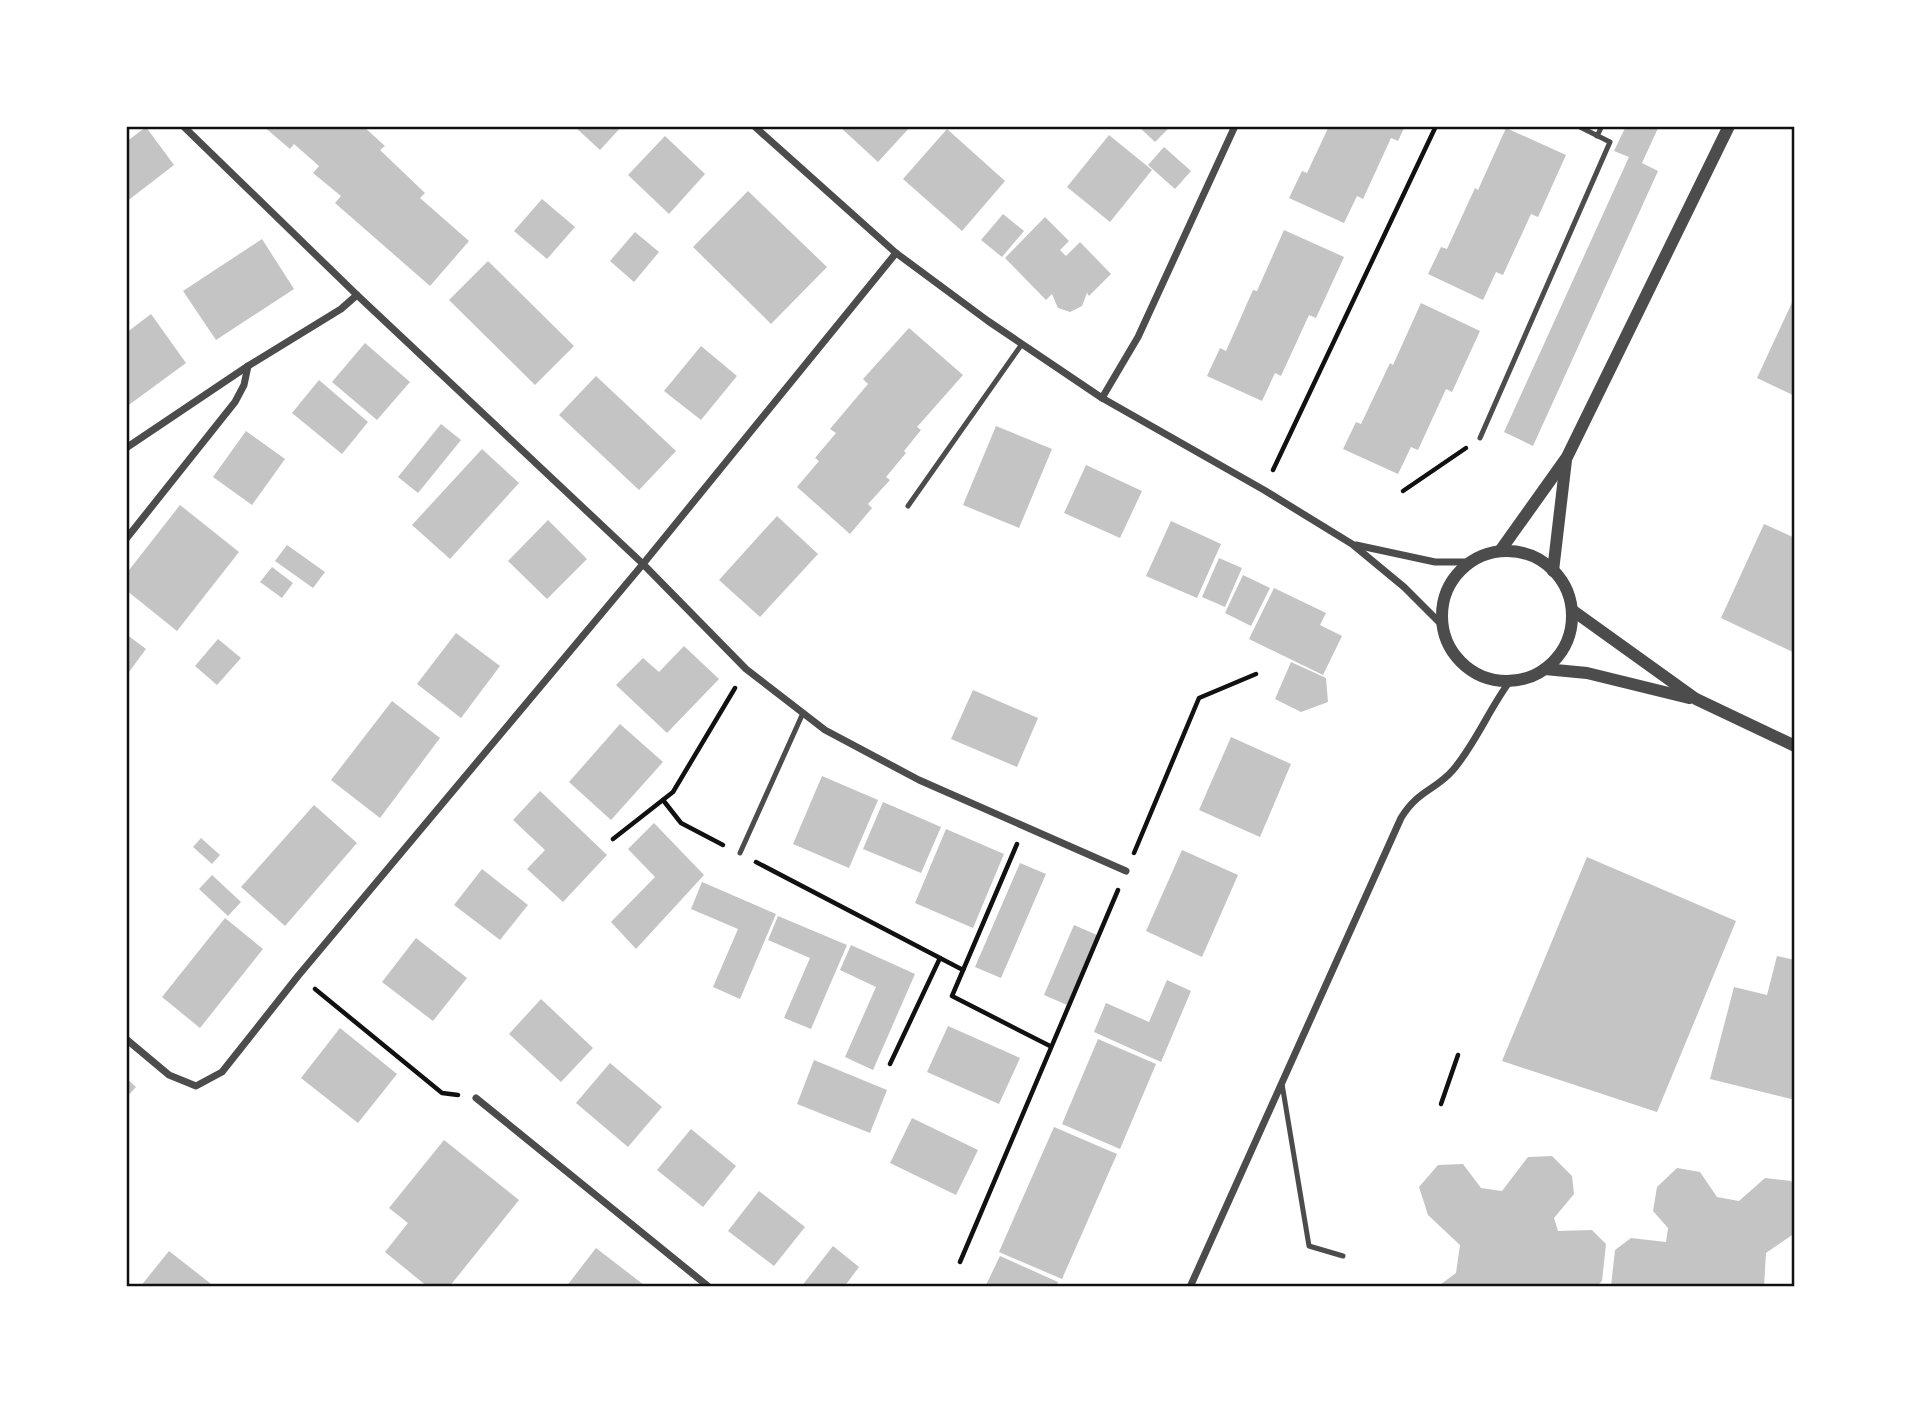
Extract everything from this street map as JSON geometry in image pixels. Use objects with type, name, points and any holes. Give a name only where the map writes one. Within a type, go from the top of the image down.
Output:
[{"type":"street","points":[[183,126],[357,295],[643,565],[747,669],[825,730],[919,780],[1126,871]]},
{"type":"street","points":[[754,126],[896,253],[1102,398],[1264,490],[1352,544],[1404,587],[1442,625]]},
{"type":"street","points":[[1102,398],[1138,337],[1235,126]]},
{"type":"street","points":[[1500,551],[1567,457],[1729,126]]},
{"type":"street","points":[[126,1039],[169,1075],[196,1086],[222,1072],[643,565],[896,253]]},
{"type":"street","points":[[126,448],[248,366],[334,314],[357,295]]},
{"type":"street","points":[[126,539],[235,402],[244,385],[248,366]]},
{"type":"street","points":[[1553,571],[1567,457]]},
{"type":"street","points":[[1352,544],[1435,562],[1471,562]]},
{"type":"street","points":[[1500,551],[1528,554],[1542,561],[1563,583],[1572,610],[1566,643],[1557,658],[1545,669],[1528,678],[1510,681],[1490,680],[1473,672],[1458,660],[1447,644],[1442,625],[1442,607],[1447,589],[1457,574],[1484,555],[1500,551]]},
{"type":"street","points":[[1572,610],[1696,699],[1795,746]]},
{"type":"street","points":[[1545,669],[1587,674],[1696,699]]},
{"type":"street","points":[[1190,1287],[1401,818],[1419,794],[1451,773],[1510,681]]},
{"type":"street","points":[[476,1098],[709,1287]]},
{"type":"lane","points":[[1480,438],[1610,142],[1578,126]]},
{"type":"lane","points":[[1597,136],[1602,126]]},
{"type":"lane","points":[[908,506],[1022,344]]},
{"type":"lane","points":[[740,853],[803,713]]},
{"type":"lane","points":[[1282,1082],[1309,1246],[1343,1256]]},
{"type":"path","points":[[1264,490],[1436,126]]},
{"type":"path","points":[[1403,491],[1480,438]]},
{"type":"path","points":[[613,839],[673,792],[747,669]]},
{"type":"path","points":[[960,1262],[1199,698],[1256,674]]},
{"type":"path","points":[[663,800],[681,823],[963,970]]},
{"type":"path","points":[[1025,825],[951,996],[1050,1046]]},
{"type":"path","points":[[890,1064],[940,958]]},
{"type":"path","points":[[299,976],[442,1093],[476,1098]]},
{"type":"path","points":[[1441,1104],[1458,1055]]},
{"type":"building","points":[[263,126],[363,126],[385,146],[380,150],[425,193],[420,198],[469,241],[430,286],[335,203],[341,196],[313,173],[319,166],[294,144],[290,149]]},
{"type":"building","points":[[574,126],[622,126],[600,150]]},
{"type":"building","points":[[839,126],[911,126],[878,162]]},
{"type":"building","points":[[1138,126],[1171,126],[1155,142]]},
{"type":"building","points":[[1329,126],[1405,126],[1398,141],[1391,138],[1363,199],[1357,196],[1344,223],[1289,198],[1302,171],[1307,173]]},
{"type":"building","points":[[1626,126],[1659,126],[1642,163],[1658,171],[1533,446],[1504,432],[1629,157],[1614,151]]},
{"type":"building","points":[[146,127],[174,165],[126,202],[126,142]]},
{"type":"building","points":[[1506,128],[1566,155],[1538,217],[1531,214],[1503,275],[1496,272],[1483,300],[1428,274],[1441,247],[1447,249]]},
{"type":"building","points":[[947,129],[1005,181],[962,231],[903,179]]},
{"type":"building","points":[[1109,135],[1152,170],[1110,222],[1067,187]]},
{"type":"building","points":[[665,136],[705,174],[669,214],[628,175]]},
{"type":"building","points":[[1164,147],[1191,171],[1175,189],[1148,165]]},
{"type":"building","points":[[748,191],[827,267],[771,324],[693,247]]},
{"type":"building","points":[[542,199],[575,227],[547,259],[514,231]]},
{"type":"building","points":[[1003,214],[1024,231],[1002,257],[981,240]]},
{"type":"building","points":[[1045,217],[1069,241],[1060,250],[1066,256],[1080,242],[1111,274],[1089,296],[1087,293],[1082,306],[1070,312],[1058,308],[1052,294],[1046,300],[1005,258]]},
{"type":"building","points":[[1284,230],[1344,257],[1316,318],[1309,315],[1281,376],[1275,373],[1262,401],[1207,376],[1220,348],[1226,351]]},
{"type":"building","points":[[635,232],[659,252],[634,282],[610,261]]},
{"type":"building","points":[[262,239],[294,289],[216,340],[183,291]]},
{"type":"building","points":[[488,261],[574,346],[535,385],[449,300]]},
{"type":"building","points":[[1795,296],[1795,396],[1757,378]]},
{"type":"building","points":[[1421,303],[1480,331],[1452,392],[1446,389],[1418,450],[1411,447],[1398,474],[1343,449],[1356,422],[1361,424],[1390,363],[1393,365]]},
{"type":"building","points":[[151,314],[186,363],[126,407],[126,333]]},
{"type":"building","points":[[909,328],[963,375],[917,427],[921,430],[886,477],[890,480],[868,504],[872,508],[850,534],[797,487],[819,461],[815,458],[836,433],[830,429],[868,384],[863,379]]},
{"type":"building","points":[[365,343],[410,382],[377,420],[332,382]]},
{"type":"building","points":[[701,346],[737,376],[701,420],[664,391]]},
{"type":"building","points":[[596,376],[676,451],[639,490],[559,415]]},
{"type":"building","points":[[319,380],[368,422],[342,454],[292,413]]},
{"type":"building","points":[[441,424],[461,440],[418,493],[398,477]]},
{"type":"building","points":[[996,426],[1052,449],[1019,528],[963,505]]},
{"type":"building","points":[[246,431],[285,459],[252,505],[213,477]]},
{"type":"building","points":[[482,449],[519,483],[450,559],[412,525]]},
{"type":"building","points":[[1086,465],[1142,491],[1120,538],[1064,513]]},
{"type":"building","points":[[180,505],[239,552],[177,631],[126,590],[126,574]]},
{"type":"building","points":[[777,516],[818,554],[760,617],[719,580]]},
{"type":"building","points":[[548,520],[587,559],[547,599],[508,561]]},
{"type":"building","points":[[1171,521],[1221,544],[1197,598],[1146,576]]},
{"type":"building","points":[[1764,524],[1795,538],[1795,653],[1721,618]]},
{"type":"building","points":[[287,545],[325,572],[313,588],[275,561]]},
{"type":"building","points":[[1219,558],[1242,568],[1225,607],[1202,597]]},
{"type":"building","points":[[272,567],[293,583],[282,598],[260,582]]},
{"type":"building","points":[[1243,575],[1270,588],[1251,626],[1225,613]]},
{"type":"building","points":[[1274,588],[1326,613],[1320,625],[1342,636],[1323,675],[1249,639]]},
{"type":"building","points":[[456,633],[500,666],[461,718],[417,684]]},
{"type":"building","points":[[126,634],[146,649],[126,676]]},
{"type":"building","points":[[218,639],[241,658],[217,685],[195,666]]},
{"type":"building","points":[[684,646],[719,679],[667,733],[616,685],[643,658],[659,672]]},
{"type":"building","points":[[1291,662],[1326,678],[1328,702],[1301,712],[1275,699]]},
{"type":"building","points":[[973,690],[1038,718],[1017,767],[951,739]]},
{"type":"building","points":[[392,701],[440,738],[380,818],[331,780]]},
{"type":"building","points":[[620,724],[663,762],[611,820],[569,782]]},
{"type":"building","points":[[1231,737],[1291,764],[1260,837],[1199,810]]},
{"type":"building","points":[[822,776],[878,800],[849,868],[793,844]]},
{"type":"building","points":[[540,791],[607,855],[563,902],[527,869],[545,850],[513,820]]},
{"type":"building","points":[[883,802],[941,827],[921,873],[863,849]]},
{"type":"building","points":[[314,805],[357,843],[285,926],[241,887]]},
{"type":"building","points":[[654,823],[704,875],[636,949],[611,922],[655,877],[628,849]]},
{"type":"building","points":[[946,829],[1004,854],[973,928],[915,903]]},
{"type":"building","points":[[201,838],[220,855],[212,864],[193,847]]},
{"type":"building","points":[[1182,850],[1238,875],[1202,957],[1146,931]]},
{"type":"building","points":[[1587,857],[1736,921],[1657,1112],[1502,1061]]},
{"type":"building","points":[[1020,863],[1046,874],[1001,978],[975,967]]},
{"type":"building","points":[[482,869],[528,905],[500,940],[454,905]]},
{"type":"building","points":[[212,875],[241,902],[228,916],[199,889]]},
{"type":"building","points":[[702,882],[776,914],[740,999],[713,987],[738,929],[691,909]]},
{"type":"building","points":[[778,916],[847,945],[811,1029],[784,1018],[810,958],[768,940]]},
{"type":"building","points":[[225,918],[263,949],[200,1028],[162,997]]},
{"type":"building","points":[[1074,925],[1097,935],[1067,1005],[1044,995]]},
{"type":"building","points":[[416,938],[467,978],[433,1021],[382,982]]},
{"type":"building","points":[[851,945],[915,974],[873,1070],[845,1057],[876,987],[840,970]]},
{"type":"building","points":[[1777,956],[1795,960],[1795,1100],[1710,1079],[1734,987],[1767,995]]},
{"type":"building","points":[[1167,980],[1191,991],[1161,1062],[1094,1032],[1106,1003],[1149,1022]]},
{"type":"building","points":[[541,999],[593,1048],[561,1082],[509,1034]]},
{"type":"building","points":[[948,1026],[1020,1058],[999,1104],[927,1072]]},
{"type":"building","points":[[340,1028],[397,1074],[358,1123],[301,1078]]},
{"type":"building","points":[[1098,1039],[1156,1064],[1120,1149],[1062,1124]]},
{"type":"building","points":[[814,1060],[887,1090],[870,1133],[797,1104]]},
{"type":"building","points":[[610,1063],[662,1107],[628,1147],[576,1103]]},
{"type":"building","points":[[126,1078],[136,1087],[126,1098]]},
{"type":"building","points":[[912,1118],[978,1150],[956,1195],[890,1163]]},
{"type":"building","points":[[1054,1127],[1117,1154],[1062,1279],[999,1252]]},
{"type":"building","points":[[691,1129],[736,1166],[703,1207],[657,1170]]},
{"type":"building","points":[[444,1140],[519,1200],[449,1287],[428,1287],[385,1252],[408,1223],[389,1208]]},
{"type":"building","points":[[1552,1156],[1572,1176],[1574,1194],[1554,1218],[1558,1231],[1592,1230],[1606,1244],[1602,1281],[1596,1287],[1437,1287],[1456,1273],[1460,1245],[1428,1215],[1419,1187],[1438,1165],[1463,1164],[1481,1188],[1502,1191],[1528,1157]]},
{"type":"building","points":[[1677,1168],[1700,1172],[1717,1197],[1739,1201],[1765,1178],[1791,1181],[1795,1189],[1795,1233],[1766,1253],[1764,1287],[1611,1286],[1615,1250],[1631,1238],[1666,1242],[1668,1228],[1653,1211],[1657,1187]]},
{"type":"building","points":[[759,1191],[805,1227],[774,1266],[728,1231]]},
{"type":"building","points":[[833,1246],[859,1267],[844,1287],[801,1287]]},
{"type":"building","points":[[596,1248],[644,1285],[566,1287]]},
{"type":"building","points":[[169,1251],[215,1287],[140,1287]]},
{"type":"building","points":[[1000,1256],[1058,1282],[1056,1287],[985,1287]]}]
